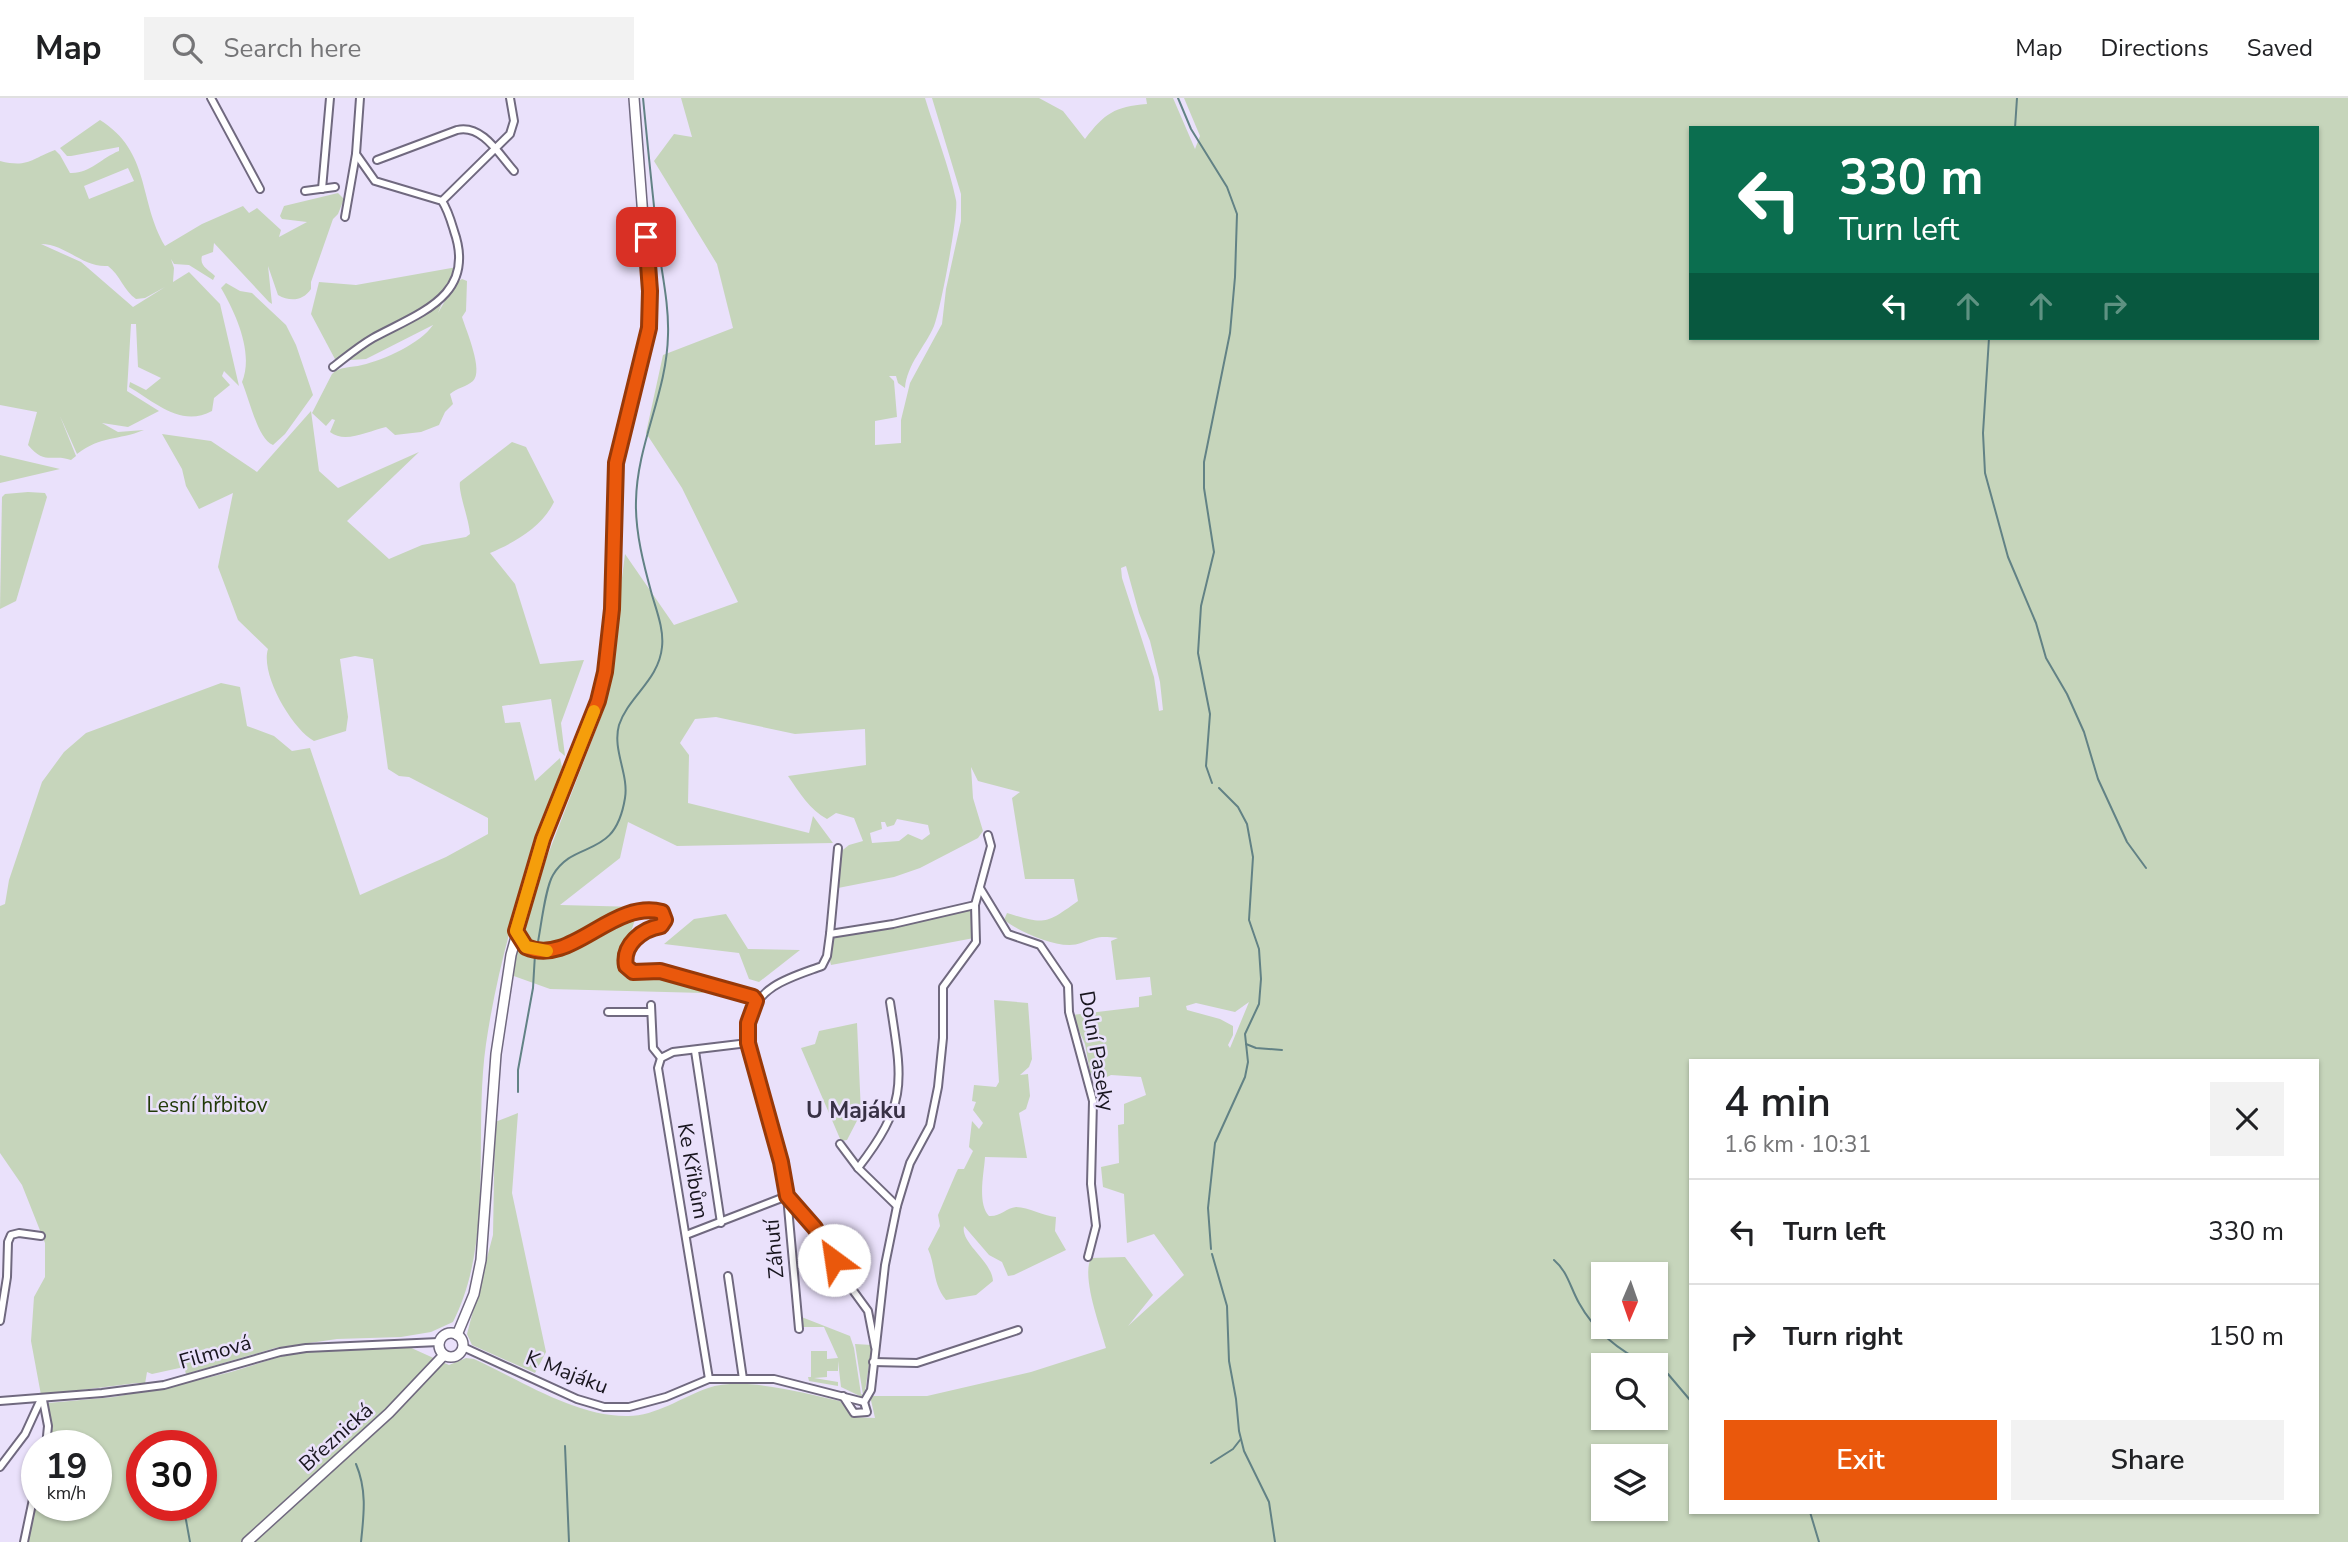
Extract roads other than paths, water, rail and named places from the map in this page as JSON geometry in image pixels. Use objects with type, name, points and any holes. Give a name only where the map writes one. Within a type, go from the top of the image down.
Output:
[{"type":"main road","points":[[463,1347],[457,1335],[470,1304],[481,1260],[496,1054],[516,931],[543,839],[598,701],[609,648],[616,463],[644,355],[650,310],[634,98]]},
{"type":"main road","points":[[444,1355],[439,1342],[446,1334],[457,1335]]},
{"type":"main road","name":"Březnická","points":[[247,1542],[389,1413],[444,1355],[456,1356],[463,1347]]},
{"type":"street","points":[[211,98],[260,189]]},
{"type":"street","points":[[322,189],[330,98]]},
{"type":"street","points":[[345,217],[356,154],[360,98]]},
{"type":"street","points":[[442,201],[495,150],[513,128],[510,98]]},
{"type":"street","points":[[377,160],[463,128],[478,131],[514,171]]},
{"type":"street","points":[[356,154],[375,181],[442,201]]},
{"type":"street","points":[[305,191],[335,187]]},
{"type":"street","points":[[333,367],[369,341],[434,305],[448,292],[460,268],[461,250],[442,201]]},
{"type":"street","points":[[844,1396],[854,1413],[867,1412],[864,1402],[870,1395],[885,1265],[897,1206],[909,1163],[930,1126],[938,1087],[943,1038],[941,995],[943,987],[976,942],[975,905],[991,846],[988,835]]},
{"type":"street","points":[[838,848],[827,957],[822,966],[781,981],[756,1001],[748,1023],[748,1043],[781,1162],[787,1196],[827,1245],[841,1274],[868,1311],[875,1346]]},
{"type":"street","name":"Dolní Paseky","points":[[980,888],[1009,934],[1040,945],[1068,986],[1069,1012],[1093,1101],[1091,1184],[1096,1226],[1088,1257]]},
{"type":"street","points":[[830,934],[893,924],[975,905]]},
{"type":"street","points":[[516,931],[526,947],[540,951],[555,950],[575,939],[588,936],[617,917],[649,908],[662,912],[665,920],[661,926],[636,935],[625,960],[626,966],[633,972],[660,971],[721,986],[753,997],[756,1001]]},
{"type":"street","points":[[858,1168],[888,1125],[897,1095],[900,1068],[890,1002]]},
{"type":"street","name":"Ke Křibům","points":[[608,1012],[651,1009],[653,1048],[661,1058],[658,1068],[709,1379]]},
{"type":"street","points":[[661,1058],[673,1052],[748,1043]]},
{"type":"street","points":[[695,1051],[721,1223]]},
{"type":"street","points":[[840,1144],[858,1168],[897,1206]]},
{"type":"street","name":"Záhutí","points":[[686,1235],[787,1196],[799,1329]]},
{"type":"street","points":[[0,1321],[7,1278],[8,1242],[11,1236],[19,1233],[41,1236]]},
{"type":"street","points":[[728,1276],[743,1379]]},
{"type":"street","points":[[873,1362],[917,1363],[1018,1330]]},
{"type":"street","name":"Filmová","points":[[0,1401],[164,1385],[280,1352],[306,1348],[439,1342]]},
{"type":"street","name":"K Majáku","points":[[463,1347],[577,1399],[604,1406],[629,1407],[666,1397],[709,1379],[774,1379],[864,1402]]},
{"type":"street","points":[[42,1399],[48,1430]]},
{"type":"street","points":[[0,1467],[25,1434],[42,1399]]},
{"type":"street","points":[[24,1542],[28,1521]]},
{"type":"waterway","points":[[537,947],[545,898],[553,875],[572,856],[604,840],[620,818],[626,789],[618,744],[619,725],[655,669],[662,647],[661,628],[643,561],[636,513],[641,459],[663,377],[668,335],[667,304],[643,98]]},
{"type":"waterway","points":[[1178,98],[1191,129],[1227,187],[1237,214],[1230,333],[1204,462],[1204,488],[1214,552],[1201,606],[1198,653],[1210,714],[1206,766],[1212,783]]},
{"type":"waterway","points":[[2015,126],[2017,98]]},
{"type":"waterway","points":[[1989,340],[1983,433],[1985,473],[2008,557],[2036,623],[2046,658],[2067,694],[2084,732],[2098,779],[2127,842],[2146,868]]},
{"type":"waterway","points":[[1211,1249],[1208,1208],[1215,1143],[1245,1077],[1248,1062],[1245,1034],[1259,1004],[1261,979],[1259,949],[1249,920],[1253,857],[1247,824],[1238,807],[1219,788]]},
{"type":"waterway","points":[[518,1092],[518,1070],[533,988],[535,954]]},
{"type":"waterway","points":[[1246,1044],[1256,1048],[1282,1050]]},
{"type":"waterway","points":[[1212,1254],[1227,1306],[1229,1361],[1239,1431],[1244,1451],[1269,1502],[1275,1542]]},
{"type":"waterway","points":[[1554,1260],[1566,1275],[1592,1323],[1628,1353]]},
{"type":"waterway","points":[[1668,1374],[1689,1399]]},
{"type":"waterway","points":[[1211,1463],[1233,1449],[1240,1440]]},
{"type":"waterway","points":[[565,1446],[569,1542]]},
{"type":"waterway","points":[[356,1464],[363,1493],[361,1542]]},
{"type":"waterway","points":[[1811,1514],[1819,1542]]},
{"type":"waterway","points":[[186,1521],[190,1542]]},
{"type":"district","name":"U Majáku","points":[[856,1110]]},
{"type":"park label","name":"Lesní hřbitov","points":[[207,1105]]}]
